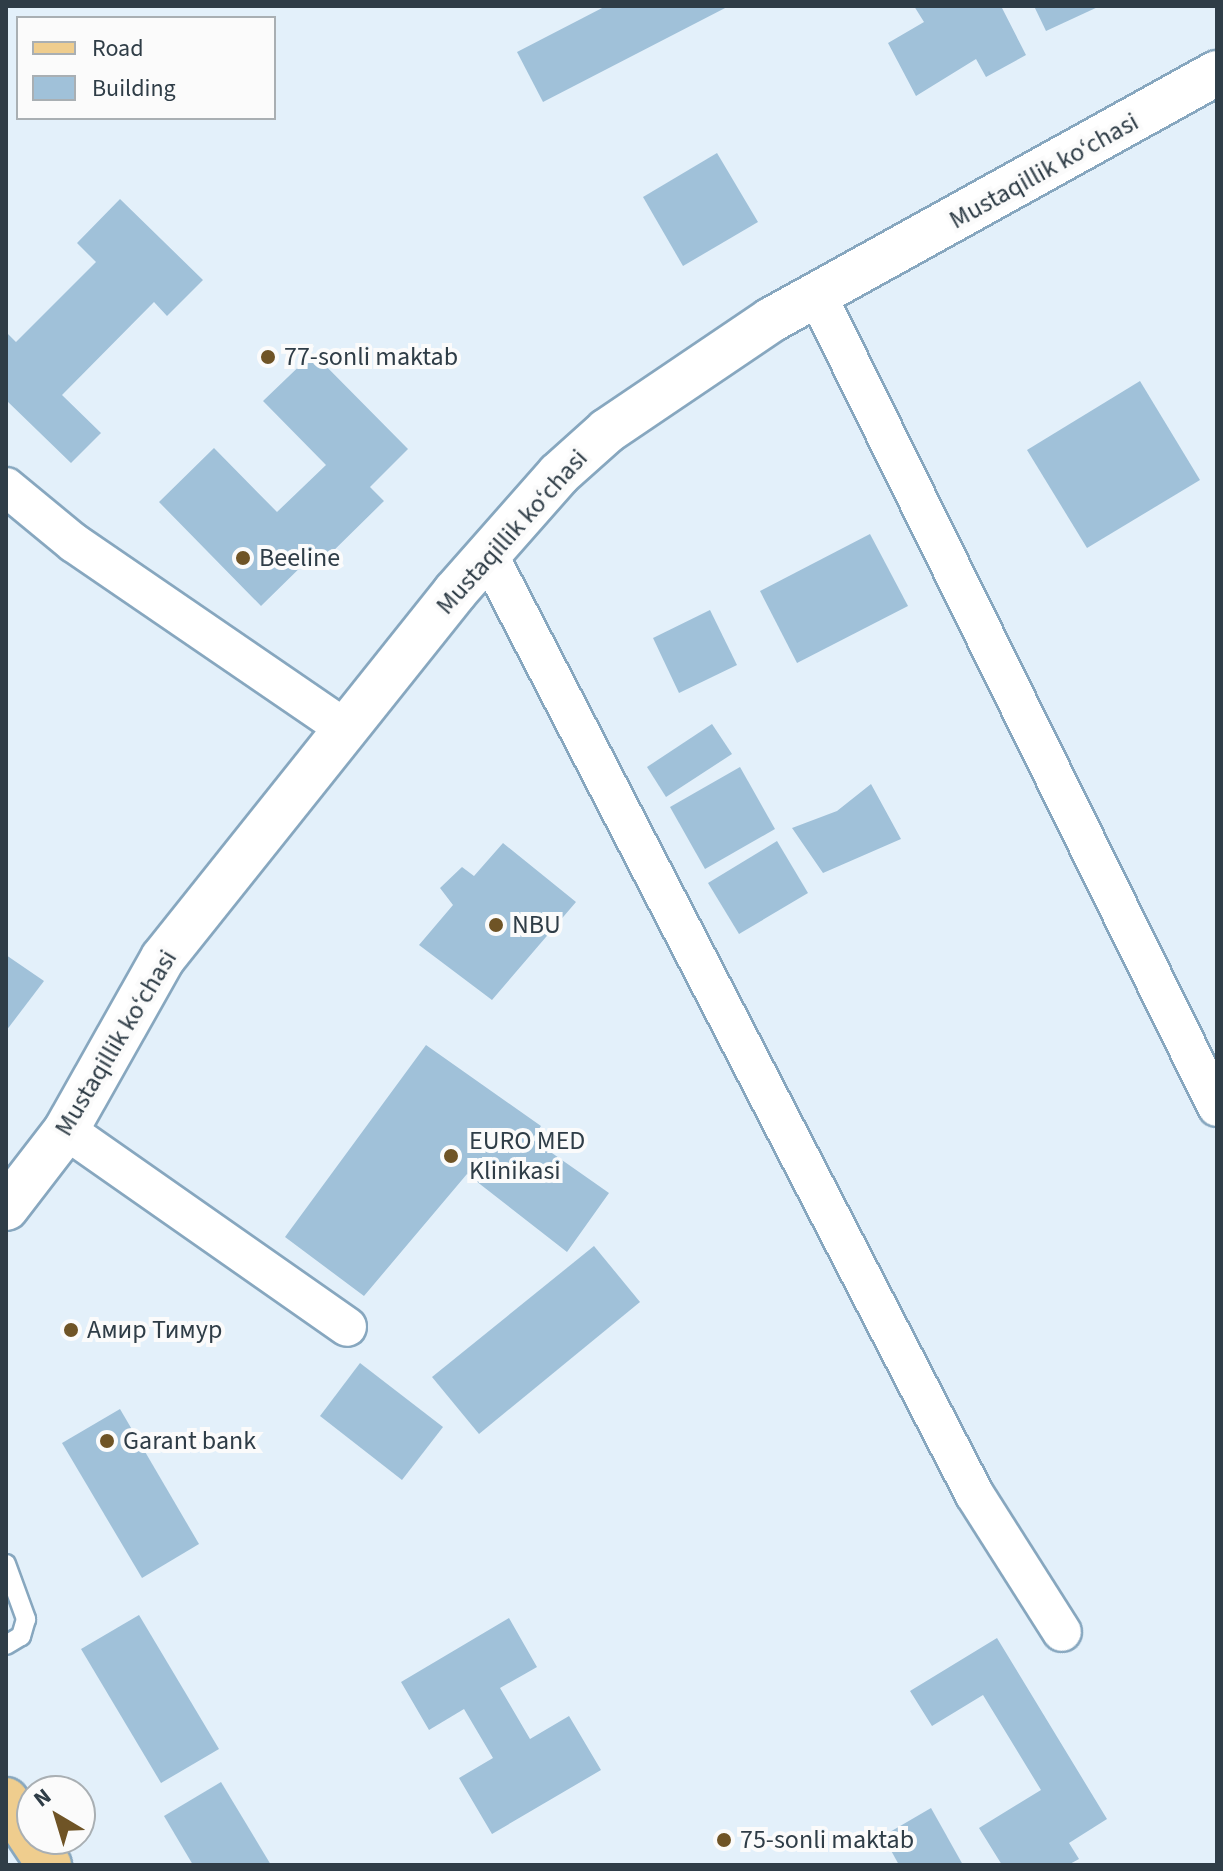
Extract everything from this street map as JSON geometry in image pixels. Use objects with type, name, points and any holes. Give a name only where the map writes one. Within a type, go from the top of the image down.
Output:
[{"type":"main road","points":[[6,1800],[49,1865]]},
{"type":"street","name":"Mustaqillik ko‘chasi","points":[[6,1208],[66,1130],[163,958],[346,729],[559,474],[607,431],[817,295],[1217,73]]},
{"type":"street","points":[[817,295],[1217,1107]]},
{"type":"street","points":[[6,487],[74,543],[346,729]]},
{"type":"street","points":[[489,556],[975,1495],[1062,1632]]},
{"type":"street","points":[[66,1130],[347,1327]]},
{"type":"lane","points":[[6,1564],[26,1619],[21,1636],[6,1645]]},
{"type":"building","points":[[606,6],[729,6],[543,102],[517,52]]},
{"type":"building","points":[[914,6],[1001,6],[1026,55],[986,77],[976,59],[916,96],[888,43],[924,22]]},
{"type":"building","points":[[1034,6],[1100,6],[1046,31]]},
{"type":"building","points":[[717,153],[758,222],[683,266],[643,197]]},
{"type":"building","points":[[120,199],[203,280],[167,316],[154,302],[62,395],[101,433],[71,463],[6,400],[6,332],[16,342],[96,262],[77,243]]},
{"type":"building","points":[[313,353],[408,449],[370,487],[384,501],[321,563],[313,555],[261,606],[159,502],[214,448],[277,512],[326,465],[263,401]]},
{"type":"building","points":[[1140,381],[1200,480],[1087,548],[1027,450]]},
{"type":"building","points":[[870,534],[908,606],[797,663],[760,591]]},
{"type":"building","points":[[710,610],[737,665],[679,693],[653,638]]},
{"type":"building","points":[[712,724],[732,754],[666,797],[647,767]]},
{"type":"building","points":[[740,767],[775,829],[705,869],[670,807]]},
{"type":"building","points":[[871,784],[901,839],[823,873],[792,828],[837,811]]},
{"type":"building","points":[[777,841],[808,893],[739,934],[708,883]]},
{"type":"building","name":"NBU","points":[[503,843],[576,902],[492,1000],[419,945],[453,905],[440,888],[462,867],[474,876]]},
{"type":"building","points":[[6,955],[44,981],[6,1031]]},
{"type":"building","name":"EURO MED Klinikasi","points":[[426,1045],[541,1126],[532,1139],[609,1193],[567,1252],[467,1174],[364,1296],[285,1237]]},
{"type":"building","points":[[594,1246],[640,1302],[479,1434],[432,1377]]},
{"type":"building","points":[[360,1363],[443,1427],[402,1480],[320,1416]]},
{"type":"building","points":[[120,1409],[199,1544],[142,1578],[62,1443]]},
{"type":"building","points":[[139,1615],[219,1749],[161,1783],[81,1649]]},
{"type":"building","points":[[509,1618],[537,1667],[500,1688],[530,1739],[569,1716],[601,1770],[492,1834],[459,1778],[493,1758],[464,1709],[429,1730],[401,1682]]},
{"type":"building","points":[[997,1638],[1107,1819],[1069,1843],[1079,1859],[1068,1865],[1002,1865],[979,1828],[1041,1790],[983,1695],[932,1726],[910,1691]]},
{"type":"building","points":[[221,1782],[271,1865],[193,1865],[164,1816]]},
{"type":"building","points":[[931,1808],[963,1865],[899,1865],[883,1836]]},
{"type":"place","name":"77-sonli maktab","points":[[268,357]]},
{"type":"place","name":"Beeline","points":[[243,558]]},
{"type":"place","name":"NBU","points":[[496,925]]},
{"type":"place","name":"EURO MED Klinikasi","points":[[451,1156]]},
{"type":"place","name":"Амир Тимур","points":[[71,1330]]},
{"type":"place","name":"Garant bank","points":[[107,1441]]},
{"type":"place","name":"75-sonli maktab","points":[[724,1840]]}]
